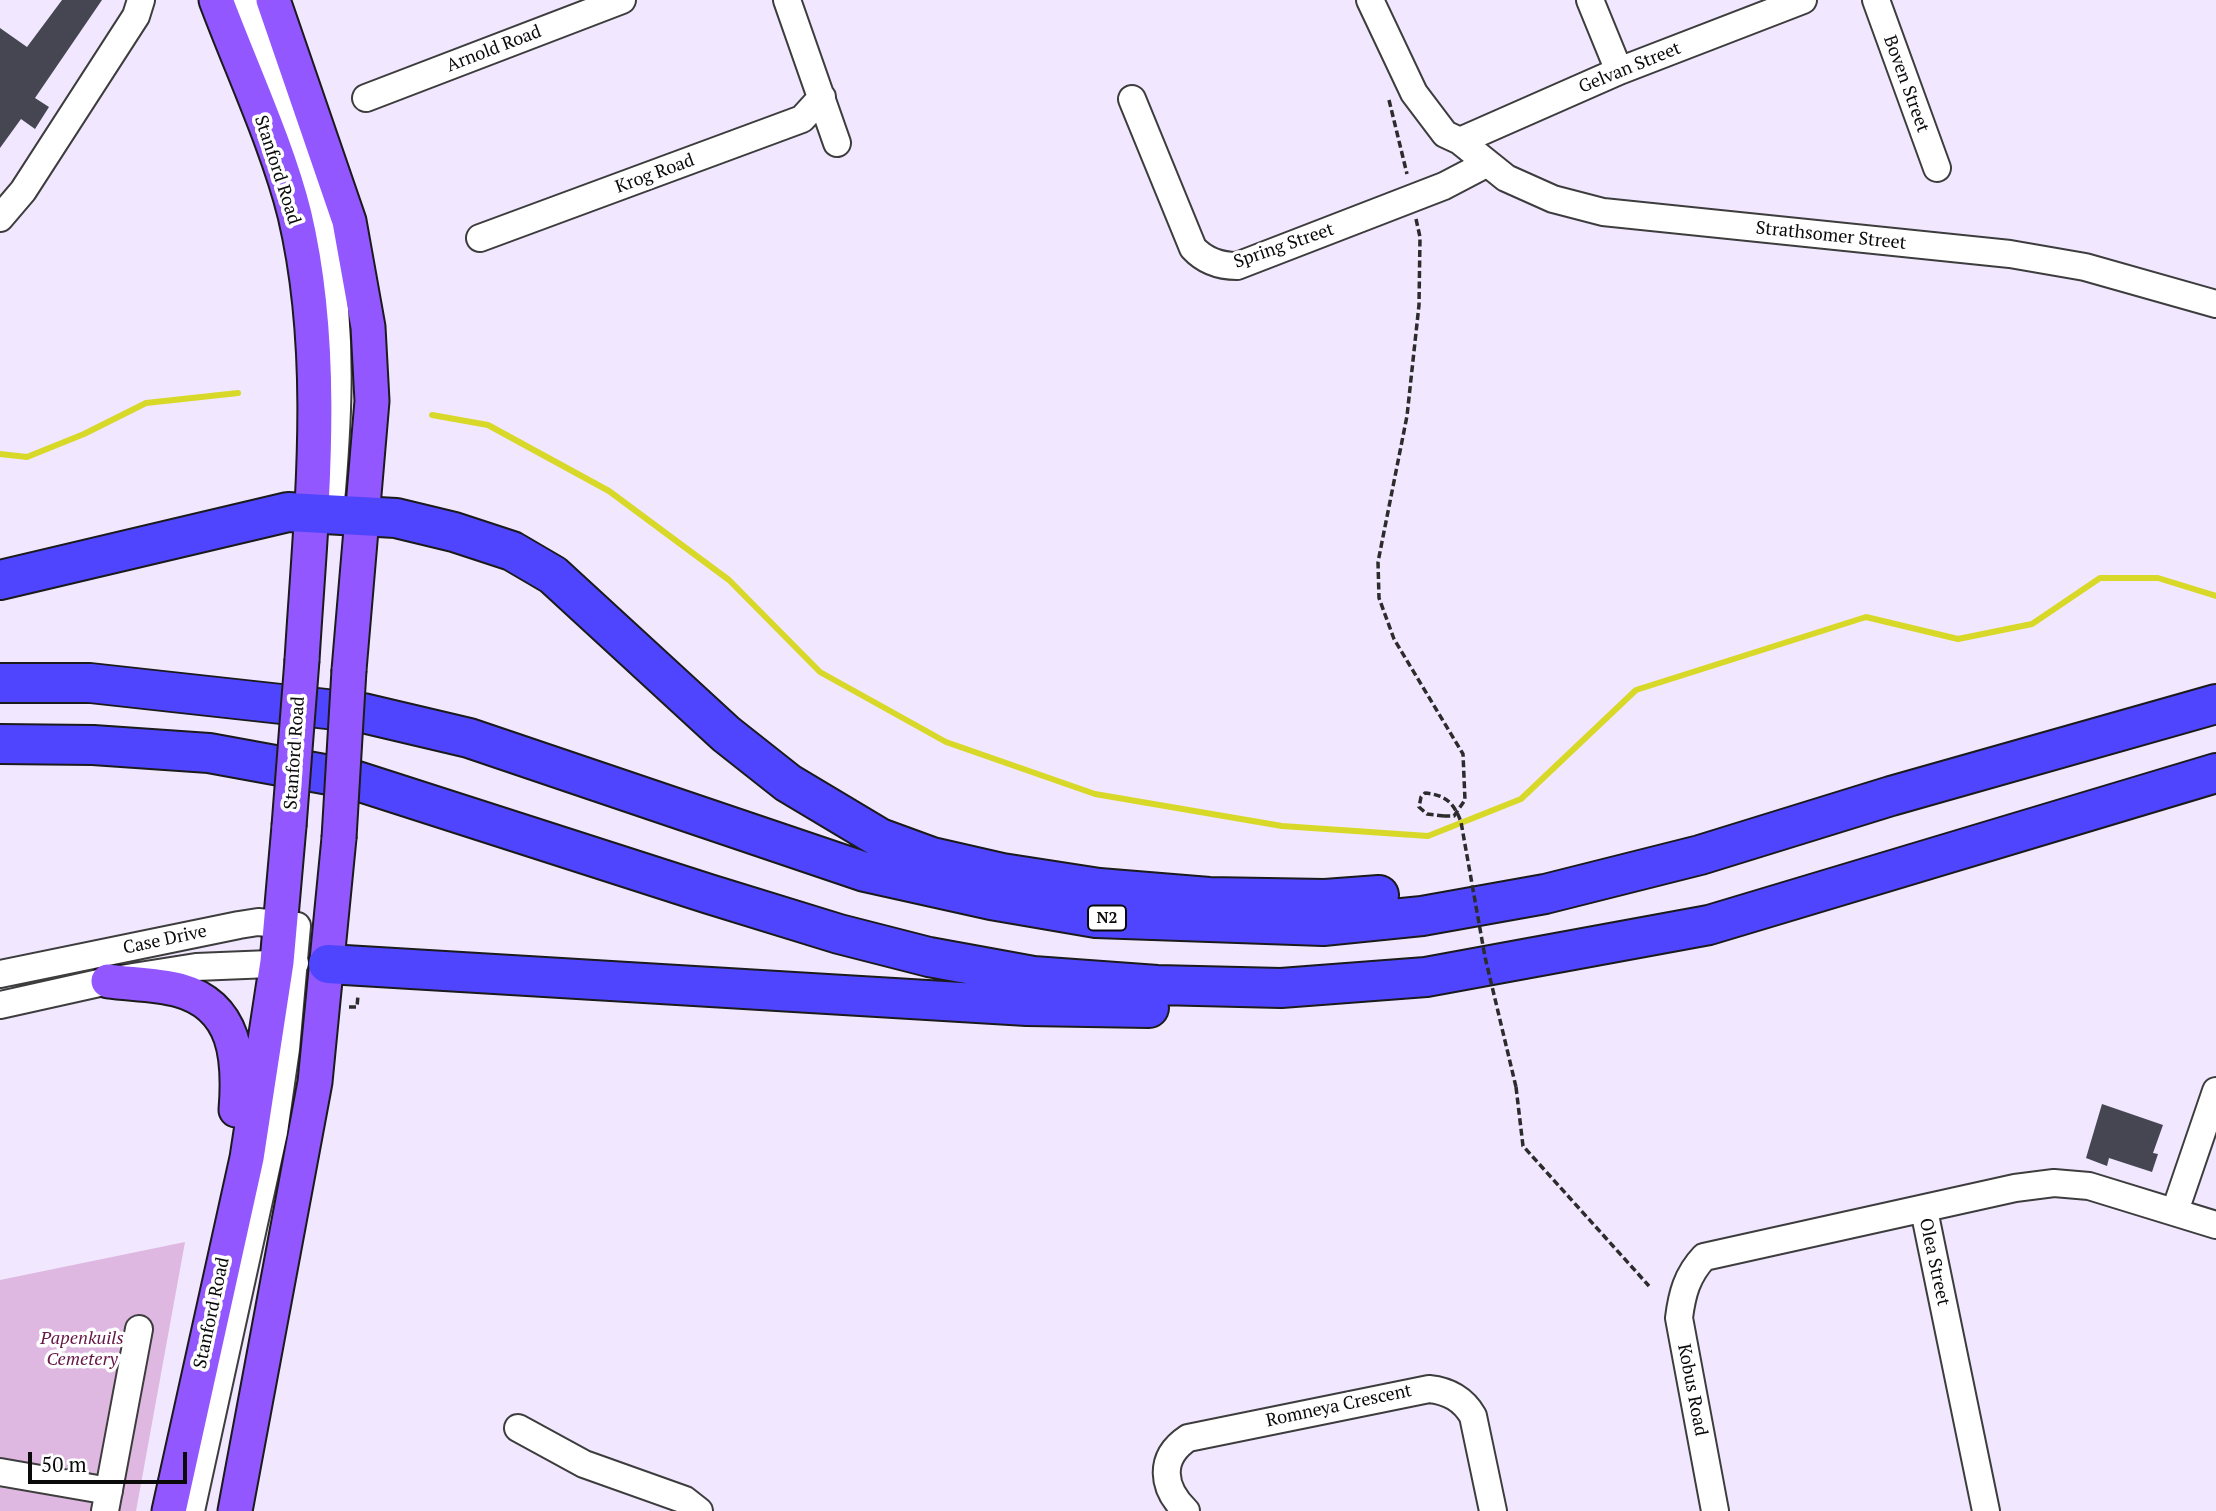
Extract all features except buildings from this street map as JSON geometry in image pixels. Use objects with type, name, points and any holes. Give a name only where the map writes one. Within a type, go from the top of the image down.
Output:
[{"type":"highway","points":[[0,580],[288,512],[396,517],[454,532],[512,551],[553,575],[669,684],[788,783],[880,838],[932,857],[1002,873],[1099,888],[1209,897],[1325,898],[1420,892],[1537,875],[1891,796]]},
{"type":"highway","name":"N2","points":[[0,683],[90,683],[363,713],[468,738],[865,872],[991,900],[1110,918],[1323,926],[1422,916],[1545,894],[1700,855],[1891,796],[2216,704]]},
{"type":"highway","points":[[0,744],[93,745],[209,753],[351,779],[839,934],[929,957],[1033,976],[1157,985],[1294,987],[1426,977],[1709,925]]},
{"type":"highway","points":[[308,955],[1027,1006],[1277,1008],[1419,994],[1541,969],[1709,925],[2216,773]]},
{"type":"main road","name":"Stanford Road","points":[[169,1511],[247,1158],[308,955],[339,838],[349,670],[334,514],[313,379],[310,309],[295,214],[216,0]]},
{"type":"main road","name":"Stanford Road","points":[[235,1511],[315,1082],[308,955],[289,926],[289,826],[302,660],[334,514],[372,401],[362,285],[349,221],[273,0]]},
{"type":"main road","points":[[108,981],[187,992],[219,1015],[235,1045],[238,1082],[223,1259]]},
{"type":"street","points":[[0,218],[23,191],[136,16],[141,0]]},
{"type":"street","points":[[243,0],[298,141],[327,250],[338,344],[334,514]]},
{"type":"street","name":"Arnold Road","points":[[366,98],[622,0]]},
{"type":"street","points":[[787,0],[837,143]]},
{"type":"street","points":[[1370,0],[1414,93],[1453,134]]},
{"type":"street","points":[[1389,0],[1422,80],[1453,134]]},
{"type":"street","points":[[1590,0],[1619,71]]},
{"type":"street","name":"Gelvan Street","points":[[1453,134],[1804,0]]},
{"type":"street","name":"Boven Street","points":[[1876,0],[1937,167]]},
{"type":"street","name":"Krog Road","points":[[480,238],[802,119],[822,97]]},
{"type":"street","name":"Spring Street","points":[[1132,99],[1193,248],[1211,262],[1224,266],[1237,266],[1412,199],[1486,164]]},
{"type":"street","name":"Strathsomer Street","points":[[1453,134],[1506,178],[1553,199],[1603,212],[2010,254],[2085,267],[2216,304]]},
{"type":"street","name":"Case Drive","points":[[0,974],[239,925],[289,926],[308,955],[240,967],[196,967],[108,981],[0,1005]]},
{"type":"street","points":[[191,1511],[274,1132],[308,955]]},
{"type":"street","points":[[2175,1211],[2216,1091]]},
{"type":"street","points":[[1924,1210],[2015,1188],[2053,1183],[2088,1186],[2216,1225]]},
{"type":"street","name":"Olea Street","points":[[1692,1271],[1704,1257],[1717,1252],[1924,1210],[1986,1511]]},
{"type":"street","name":"Kobus Road","points":[[1692,1271],[1684,1288],[1679,1318],[1716,1511]]},
{"type":"street","points":[[0,1472],[107,1501],[139,1329]]},
{"type":"street","name":"Romneya Crescent","points":[[1186,1511],[1171,1493],[1166,1469],[1178,1445],[1188,1438],[1429,1389],[1454,1396],[1466,1404],[1473,1416],[1493,1511]]},
{"type":"street","points":[[518,1429],[584,1464],[685,1500],[699,1511]]},
{"type":"path","points":[[1387,91],[1404,156],[1420,237],[1419,305],[1406,416],[1378,562],[1379,598],[1394,639],[1463,754],[1465,800],[1454,816],[1427,814],[1419,807],[1420,797],[1425,793],[1448,799],[1455,805],[1461,822],[1485,957],[1516,1087],[1522,1146],[1649,1286]]},
{"type":"green space","name":"Papenkuils Cemetery","points":[[185,1242],[136,1511],[0,1511],[0,1280]]},
{"type":"waterway","points":[[0,454],[27,457],[84,434],[146,403],[238,393]]},
{"type":"waterway","points":[[432,415],[488,425],[609,491],[729,580],[820,672],[946,742],[1095,794],[1282,826],[1428,836],[1521,799],[1636,690],[1866,617],[1958,639],[2032,624],[2100,578],[2158,578],[2216,596]]}]
